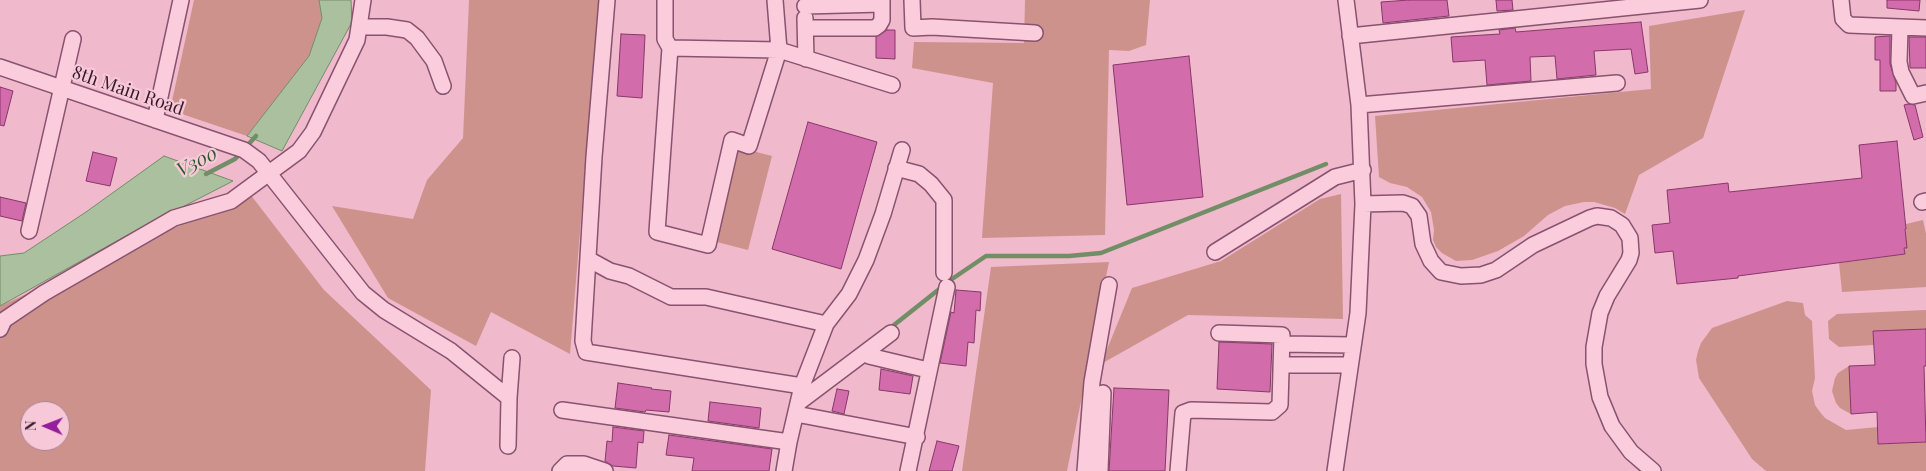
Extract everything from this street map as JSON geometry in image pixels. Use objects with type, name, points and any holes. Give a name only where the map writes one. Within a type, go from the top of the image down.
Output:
[{"type":"street","points":[[155,120],[181,0]]},
{"type":"street","points":[[0,329],[4,320],[44,293],[174,218],[231,201],[299,151],[313,132],[357,40],[363,0]]},
{"type":"street","points":[[607,0],[583,341],[586,352],[802,386]]},
{"type":"street","points":[[665,0],[665,40],[670,48],[657,232],[708,245],[732,140],[749,146],[779,50],[775,0]]},
{"type":"street","points":[[912,0],[913,28],[932,27],[1035,32]]},
{"type":"street","points":[[1335,471],[1358,313],[1363,204],[1359,106],[1346,0]]},
{"type":"street","points":[[1350,36],[1700,0]]},
{"type":"street","points":[[1840,0],[1843,19],[1849,25],[1926,28]]},
{"type":"street","points":[[806,28],[875,28],[880,25],[882,20],[882,2],[805,3],[806,58]]},
{"type":"street","points":[[360,27],[387,27],[407,30],[417,38],[434,61],[442,86]]},
{"type":"street","points":[[1900,28],[1899,62],[1901,72],[1912,96],[1926,93]]},
{"type":"street","points":[[29,231],[73,38]]},
{"type":"street","points":[[670,48],[779,50],[892,85]]},
{"type":"street","name":"8th Main Road","points":[[0,68],[246,152],[259,161],[269,174]]},
{"type":"street","points":[[1359,106],[1618,83]]},
{"type":"street","points":[[784,471],[802,386],[826,324],[849,294],[866,260],[902,150]]},
{"type":"street","points":[[896,168],[919,174],[931,184],[944,200],[946,280],[908,471]]},
{"type":"street","points":[[1215,252],[1335,178],[1362,170]]},
{"type":"street","points":[[269,174],[363,293],[384,310],[451,351],[509,398]]},
{"type":"street","points":[[1363,204],[1403,203],[1412,206],[1419,216],[1423,244],[1431,260],[1441,272],[1461,276],[1481,276],[1496,270],[1533,245],[1590,218],[1597,216],[1610,218],[1622,225],[1630,238],[1631,253],[1629,260],[1607,296],[1600,313],[1596,330],[1594,364],[1600,397],[1612,426],[1631,452],[1653,471]]},
{"type":"street","points":[[588,258],[610,271],[628,276],[671,297],[706,297],[826,324]]},
{"type":"street","points":[[1085,471],[1092,382],[1109,285]]},
{"type":"street","points":[[797,409],[890,333]]},
{"type":"street","points":[[1178,471],[1183,413],[1191,410],[1272,412],[1280,405],[1282,335],[1219,333]]},
{"type":"street","points":[[1283,344],[1353,345]]},
{"type":"street","points":[[869,356],[928,370]]},
{"type":"street","points":[[508,446],[512,358]]},
{"type":"street","points":[[1282,365],[1350,365]]},
{"type":"street","points":[[1100,471],[1103,393]]},
{"type":"street","points":[[797,409],[916,437]]},
{"type":"street","points":[[562,410],[789,442]]},
{"type":"street","points":[[560,471],[567,464],[584,464],[605,471]]},
{"type":"shaded area","points":[[194,0],[319,0],[322,18],[309,56],[247,136],[170,110]]},
{"type":"shaded area","points":[[319,0],[351,0],[352,22],[282,151],[247,136],[309,56],[322,18]]},
{"type":"shaded area","points":[[469,0],[599,0],[570,354],[491,312],[476,346],[388,298],[332,206],[413,219],[427,180],[463,138]]},
{"type":"shaded area","points":[[1025,0],[1150,0],[1146,45],[1129,51],[1109,50],[1105,235],[982,238],[993,83],[912,68],[914,42],[1024,43]]},
{"type":"shaded area","points":[[1745,10],[1703,138],[1639,175],[1625,214],[1615,208],[1594,202],[1565,206],[1548,215],[1524,236],[1498,251],[1472,260],[1456,261],[1436,247],[1433,240],[1434,230],[1431,212],[1422,197],[1407,187],[1390,183],[1379,177],[1375,116],[1651,89],[1649,26]]},
{"type":"shaded area","points":[[737,147],[772,156],[748,250],[713,241]]},
{"type":"shaded area","points":[[164,156],[233,181],[124,237],[0,306],[0,256],[24,253],[86,212]]},
{"type":"shaded area","points":[[250,194],[324,290],[431,390],[425,471],[0,471],[0,306]]},
{"type":"shaded area","points":[[1341,194],[1343,319],[1188,315],[1101,364],[1132,288],[1221,261],[1320,199]]},
{"type":"shaded area","points":[[1923,220],[1926,234],[1926,287],[1842,292],[1839,263],[1905,254],[1906,224]]},
{"type":"shaded area","points":[[1109,262],[1067,471],[962,471],[991,267]]},
{"type":"shaded area","points":[[1787,301],[1803,303],[1805,315],[1812,321],[1815,378],[1812,391],[1815,405],[1820,412],[1825,418],[1846,430],[1878,427],[1879,444],[1926,442],[1926,471],[1766,471],[1752,459],[1699,378],[1696,360],[1701,343],[1712,328]]},
{"type":"shaded area","points":[[1926,310],[1926,329],[1873,332],[1874,345],[1839,347],[1829,339],[1828,321],[1837,314]]},
{"type":"shaded area","points":[[1849,366],[1851,414],[1840,408],[1832,391],[1838,373]]},
{"type":"building","points":[[1447,0],[1449,16],[1383,23],[1381,2]]},
{"type":"building","points":[[1496,0],[1512,0],[1513,10],[1497,11]]},
{"type":"building","points":[[1887,0],[1920,0],[1919,11],[1887,8]]},
{"type":"building","points":[[1641,22],[1648,72],[1635,74],[1631,49],[1594,51],[1596,75],[1557,79],[1555,56],[1530,57],[1531,81],[1487,85],[1485,60],[1453,62],[1451,37],[1500,34],[1499,30],[1515,28],[1516,32]]},
{"type":"building","points":[[887,30],[895,30],[895,59],[876,58],[876,37]]},
{"type":"building","points":[[621,34],[645,35],[642,98],[617,96]]},
{"type":"building","points":[[1890,36],[1890,64],[1896,83],[1896,91],[1880,91],[1880,60],[1875,60],[1875,37]]},
{"type":"building","points":[[1909,37],[1926,37],[1926,68],[1910,68]]},
{"type":"building","points":[[1189,56],[1203,197],[1127,205],[1113,65]]},
{"type":"building","points":[[0,87],[13,91],[4,126],[0,125]]},
{"type":"building","points":[[1904,105],[1915,105],[1923,137],[1914,140]]},
{"type":"building","points":[[808,122],[877,142],[841,269],[772,249]]},
{"type":"building","points":[[1897,141],[1906,229],[1907,248],[1904,248],[1905,254],[1738,276],[1738,278],[1677,284],[1673,251],[1655,253],[1652,225],[1670,223],[1667,190],[1728,183],[1729,192],[1862,178],[1859,145]]},
{"type":"building","points":[[93,152],[117,158],[110,186],[86,181]]},
{"type":"building","points":[[0,197],[26,203],[22,221],[0,216]]},
{"type":"building","points":[[956,290],[981,292],[980,311],[976,310],[974,343],[968,342],[966,366],[940,363],[951,312],[954,313]]},
{"type":"building","points":[[1926,329],[1926,366],[1924,366],[1926,442],[1878,444],[1877,412],[1851,414],[1849,366],[1875,365],[1873,331]]},
{"type":"building","points":[[1219,342],[1272,344],[1270,392],[1217,389]]},
{"type":"building","points":[[881,369],[913,376],[910,394],[879,390]]},
{"type":"building","points":[[618,383],[671,391],[669,412],[646,410],[645,412],[615,408]]},
{"type":"building","points":[[1114,388],[1169,390],[1165,471],[1109,471]]},
{"type":"building","points":[[837,389],[849,391],[844,414],[832,411]]},
{"type":"building","points":[[710,402],[761,408],[759,428],[708,421]]},
{"type":"building","points":[[613,427],[644,431],[643,443],[638,442],[636,468],[613,466],[605,461],[607,441],[612,442]]},
{"type":"building","points":[[669,435],[772,449],[769,471],[692,471],[694,458],[666,455]]},
{"type":"building","points":[[937,441],[959,446],[952,471],[929,471]]},
{"type":"waterway","name":"V300","points":[[206,174],[235,159],[256,136]]},
{"type":"waterway","points":[[889,329],[952,279],[986,256],[1069,256],[1101,253],[1326,164]]}]
